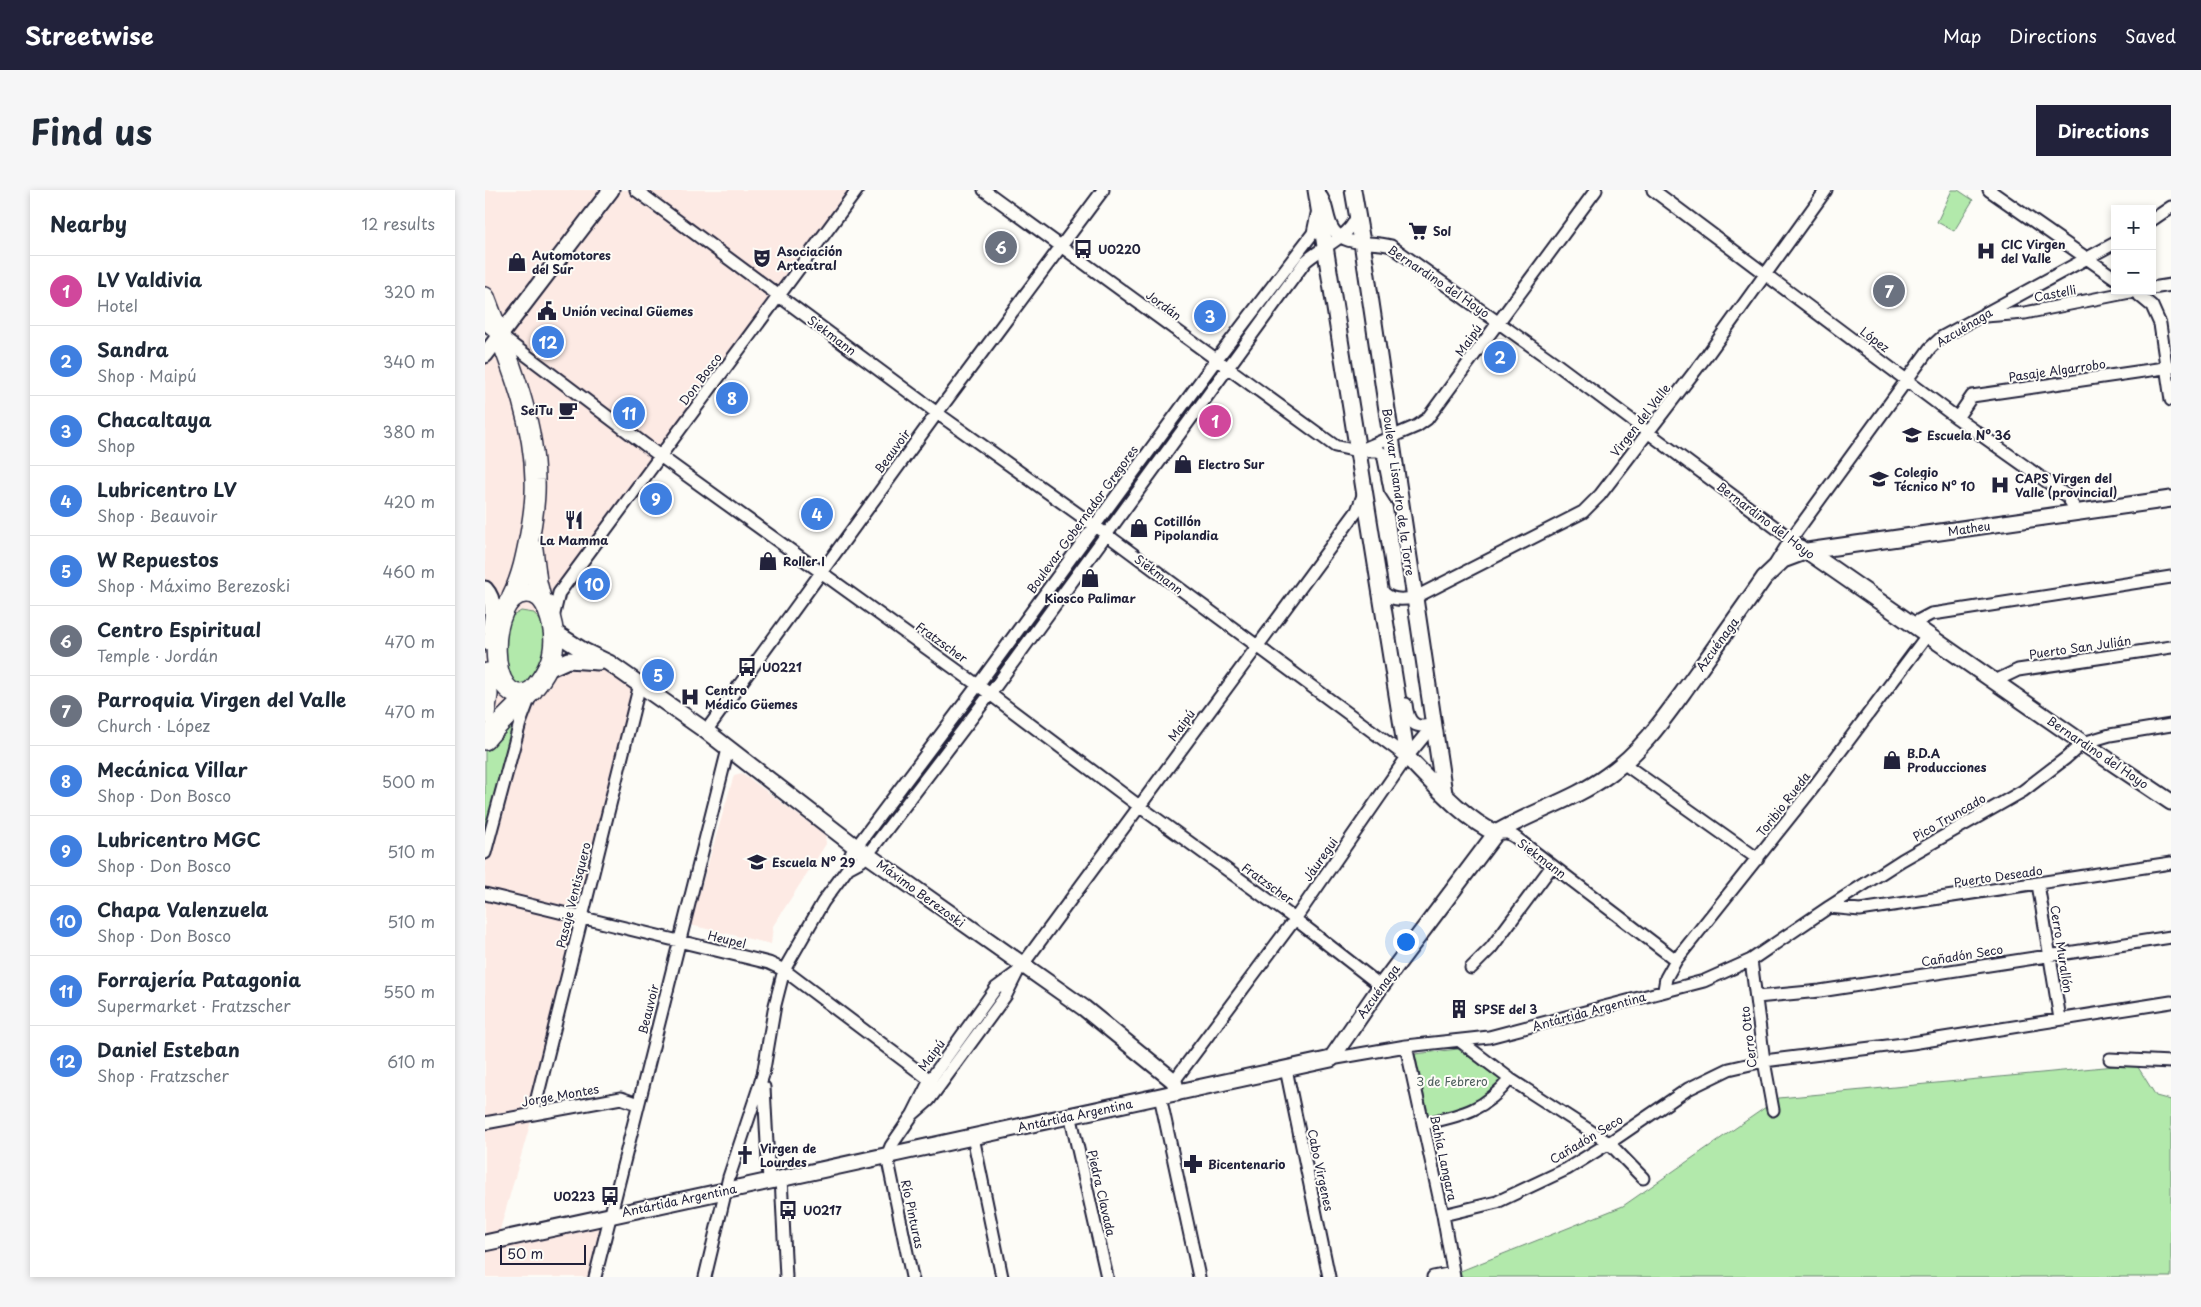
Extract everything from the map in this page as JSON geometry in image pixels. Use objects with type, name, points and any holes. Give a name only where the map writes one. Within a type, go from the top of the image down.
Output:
[{"type":"main road","points":[[485,297],[492,330],[520,390],[527,423],[535,481],[532,520],[523,569],[511,597]]},
{"type":"main road","points":[[485,740],[535,688],[548,669],[555,648],[553,628],[542,598],[534,566],[532,520]]},
{"type":"main road","points":[[485,714],[488,695],[487,637],[498,608],[511,597],[528,592],[542,598]]},
{"type":"main road","points":[[487,673],[490,681],[503,691],[518,693],[535,688]]},
{"type":"street","points":[[485,354],[492,330],[611,190]]},
{"type":"street","name":"Siekmann","points":[[636,190],[937,413],[1106,534],[1407,756],[1444,794],[1484,828],[1515,837],[1676,960]]},
{"type":"street","name":"Don Bosco","points":[[566,584],[857,190]]},
{"type":"street","name":"Jordán","points":[[984,190],[1335,446],[1357,451],[1379,451],[1383,454],[1390,489],[1399,503]]},
{"type":"street","name":"Beauvoir","points":[[706,731],[937,413],[1103,190]]},
{"type":"street","points":[[705,1277],[726,1190],[763,1075],[784,970],[823,902],[848,868],[851,854],[862,850],[990,694],[1305,262],[1341,237],[1351,226],[1357,213],[1349,205],[1346,190]]},
{"type":"street","name":"Boulevar Lisandro de la Torre","points":[[1353,190],[1444,794]]},
{"type":"street","name":"Maipú","points":[[1357,451],[1417,426],[1427,419],[1497,321],[1596,190]]},
{"type":"street","name":"López","points":[[1653,190],[1957,418],[2067,496],[2077,512]]},
{"type":"street","name":"Virgen del Valle","points":[[1415,598],[1583,512],[1600,495],[1648,433],[1826,190]]},
{"type":"street","points":[[1989,190],[2111,275]]},
{"type":"street","points":[[1317,193],[1325,200],[1331,227],[1341,237]]},
{"type":"street","points":[[1317,193],[1407,756]]},
{"type":"street","name":"Boulevar Gobernador Gregores","points":[[862,850],[978,685],[1216,360],[1313,233],[1317,193]]},
{"type":"street","points":[[2156,217],[2171,207]]},
{"type":"street","name":"Bernardino del Hoyo","points":[[1341,237],[1353,242],[1378,242],[1391,246],[1497,321],[1807,551],[2171,802]]},
{"type":"street","name":"Azcuénaga","points":[[1331,1059],[1381,986],[1497,833],[1516,821],[1572,797],[1608,775],[1652,734],[1930,348],[1943,337],[2111,245]]},
{"type":"street","points":[[2156,287],[2171,285]]},
{"type":"street","name":"Castelli","points":[[1980,316],[2025,313],[2114,295]]},
{"type":"street","points":[[2139,295],[2152,306],[2157,314],[2169,368],[2171,400]]},
{"type":"street","name":"Fratzscher","points":[[492,330],[660,456],[978,685],[1139,806],[1295,919],[1381,986]]},
{"type":"street","name":"Pasaje Algarrobo","points":[[1957,418],[1972,396],[2169,368]]},
{"type":"street","name":"Maipú","points":[[913,1114],[929,1100],[1006,995],[1020,968],[1357,511],[1364,494]]},
{"type":"street","name":"Matheu","points":[[1772,568],[1789,557],[1807,551],[2171,499]]},
{"type":"street","points":[[1912,624],[1931,614],[2171,577]]},
{"type":"street","points":[[542,598],[548,597],[566,584]]},
{"type":"street","points":[[553,628],[556,602],[566,584]]},
{"type":"street","points":[[485,588],[491,592],[511,597]]},
{"type":"street","points":[[485,588],[489,594],[492,607],[487,637]]},
{"type":"street","points":[[1380,589],[1385,595],[1395,599],[1415,598]]},
{"type":"street","name":"Máximo Berezoski","points":[[553,628],[585,652],[609,663],[706,731],[1020,968],[1084,1008],[1176,1087]]},
{"type":"street","name":"Toribio Rueda","points":[[1665,990],[1666,978],[1676,960],[1758,859],[1928,634]]},
{"type":"street","name":"Puerto San Julián","points":[[1995,681],[2018,670],[2171,647]]},
{"type":"street","name":"Máximo Berezoski","points":[[548,669],[568,660],[609,663]]},
{"type":"street","points":[[1391,661],[1403,684],[1407,715],[1410,721],[1424,727],[1434,724]]},
{"type":"street","name":"Pasaje Ventisquero","points":[[533,1114],[640,684]]},
{"type":"street","points":[[485,853],[520,723],[535,688]]},
{"type":"street","name":"Jáuregui","points":[[1176,1087],[1214,1025],[1295,919],[1407,756],[1434,724]]},
{"type":"street","name":"Pico Truncado","points":[[1751,960],[1829,906],[1902,860],[2023,791],[2083,743],[2110,735],[2171,725]]},
{"type":"street","name":"Beauvoir","points":[[595,1277],[728,748]]},
{"type":"street","points":[[1623,763],[1758,859]]},
{"type":"street","name":"Puerto Deseado","points":[[1829,906],[1860,910],[2171,863]]},
{"type":"street","points":[[1471,968],[1491,948],[1552,866]]},
{"type":"street","name":"Cerro Murallón","points":[[2038,884],[2060,1019]]},
{"type":"street","name":"Heupel","points":[[485,894],[582,916],[769,963],[784,970],[930,1080]]},
{"type":"street","name":"Cañadón Seco","points":[[1757,997],[1820,990],[2171,937]]},
{"type":"street","name":"Antártida Argentina","points":[[485,1243],[611,1214],[887,1156],[1070,1114],[1161,1096],[1176,1087],[1286,1069],[1406,1046],[1460,1041],[1513,1032],[1704,981],[1751,960]]},
{"type":"street","name":"Cerro Otto","points":[[1751,960],[1764,1061],[1773,1110]]},
{"type":"street","name":"Maipú","points":[[887,1156],[891,1146],[913,1114],[930,1080],[996,988],[1020,968]]},
{"type":"street","name":"Cañadón Seco","points":[[1443,1215],[1497,1202],[1567,1168],[1609,1144],[1688,1088],[1729,1069],[1764,1061],[1912,1043],[2171,1002]]},
{"type":"street","points":[[1460,1041],[1510,1079],[1609,1144],[1643,1178]]},
{"type":"street","name":"Bahía Langara","points":[[1406,1046],[1443,1215],[1453,1275]]},
{"type":"street","points":[[2110,1059],[2171,1062]]},
{"type":"street","name":"Cabo Virgenes","points":[[1286,1069],[1329,1277]]},
{"type":"street","points":[[763,1075],[786,1277]]},
{"type":"street","points":[[1423,1124],[1454,1117],[1476,1108],[1496,1095],[1510,1079]]},
{"type":"street","points":[[1161,1096],[1199,1277]]},
{"type":"street","name":"Jorge Montes","points":[[485,1123],[621,1098],[639,1104]]},
{"type":"street","name":"Piedra Clavada","points":[[1070,1114],[1107,1277]]},
{"type":"street","points":[[973,1137],[1002,1277]]},
{"type":"street","name":"Río Pinturas","points":[[887,1156],[912,1277]]},
{"type":"street","points":[[1433,1277],[1453,1275]]},
{"type":"shaded area","points":[[485,190],[857,190],[566,584],[530,626],[523,639],[609,663],[640,684],[533,1114],[497,1240],[611,1214],[595,1277],[485,1277],[485,355],[499,335],[485,324]]},
{"type":"shaded area","points":[[742,773],[825,835],[826,844],[773,926],[771,944],[690,925],[734,775]]},
{"type":"green space","points":[[1952,190],[1958,190],[1973,200],[1954,231],[1937,222]]},
{"type":"green space","points":[[521,611],[534,613],[544,625],[546,659],[524,687],[510,684],[499,629],[506,620]]},
{"type":"green space","points":[[517,717],[485,837],[485,749]]},
{"type":"green space","name":"3 de Febrero","points":[[1458,1049],[1500,1080],[1477,1101],[1450,1112],[1429,1117],[1415,1054]]},
{"type":"green space","points":[[2136,1064],[2156,1096],[2171,1100],[2171,1277],[1459,1277],[1458,1272],[1623,1206],[1779,1098]]},
{"type":"place","name":"Sol","points":[[1418,231]]},
{"type":"place","name":"Centro Espiritual","points":[[1001,247]]},
{"type":"place","name":"U0220","points":[[1083,249]]},
{"type":"place","name":"CIC Virgen del Valle","points":[[1986,251]]},
{"type":"place","name":"Asociación Arteatral","points":[[762,258]]},
{"type":"place","name":"Automotores del Sur","points":[[517,262]]},
{"type":"place","name":"Parroquia Virgen del Valle","points":[[1889,291]]},
{"type":"place","name":"Unión vecinal Güemes","points":[[547,311]]},
{"type":"place","name":"Chacaltaya","points":[[1210,316]]},
{"type":"place","name":"Daniel Esteban","points":[[548,342]]},
{"type":"place","name":"Sandra","points":[[1500,357]]},
{"type":"place","name":"Mecánica Villar","points":[[732,398]]},
{"type":"place","name":"SeiTu","points":[[568,410]]},
{"type":"place","name":"Forrajería Patagonia","points":[[629,413]]},
{"type":"place","name":"LV Valdivia","points":[[1215,421]]},
{"type":"place","name":"Escuela Nº 36","points":[[1912,435]]},
{"type":"place","name":"Electro Sur","points":[[1183,464]]},
{"type":"place","name":"Colegio Técnico Nº 10","points":[[1879,479]]},
{"type":"place","name":"CAPS Virgen del Valle (provincial)","points":[[2000,485]]},
{"type":"place","name":"Lubricentro MGC","points":[[656,499]]},
{"type":"place","name":"Lubricentro LV","points":[[817,514]]},
{"type":"place","name":"La Mamma","points":[[574,520]]},
{"type":"place","name":"Cotillón Pipolandia","points":[[1139,528]]},
{"type":"place","name":"Roller I","points":[[768,561]]},
{"type":"place","name":"Kiosco Palimar","points":[[1090,578]]},
{"type":"place","name":"Chapa Valenzuela","points":[[594,584]]},
{"type":"place","name":"U0221","points":[[747,667]]},
{"type":"place","name":"W Repuestos","points":[[658,675]]},
{"type":"place","name":"Centro Médico Güemes","points":[[690,697]]},
{"type":"place","name":"B.D.A Producciones","points":[[1892,760]]},
{"type":"place","name":"Escuela Nº 29","points":[[757,862]]},
{"type":"place","name":"SPSE del 3","points":[[1459,1009]]},
{"type":"place","name":"Virgen de Lourdes","points":[[745,1155]]},
{"type":"place","name":"Bicentenario","points":[[1193,1164]]},
{"type":"place","name":"U0223","points":[[610,1196]]},
{"type":"place","name":"U0217","points":[[788,1210]]}]
